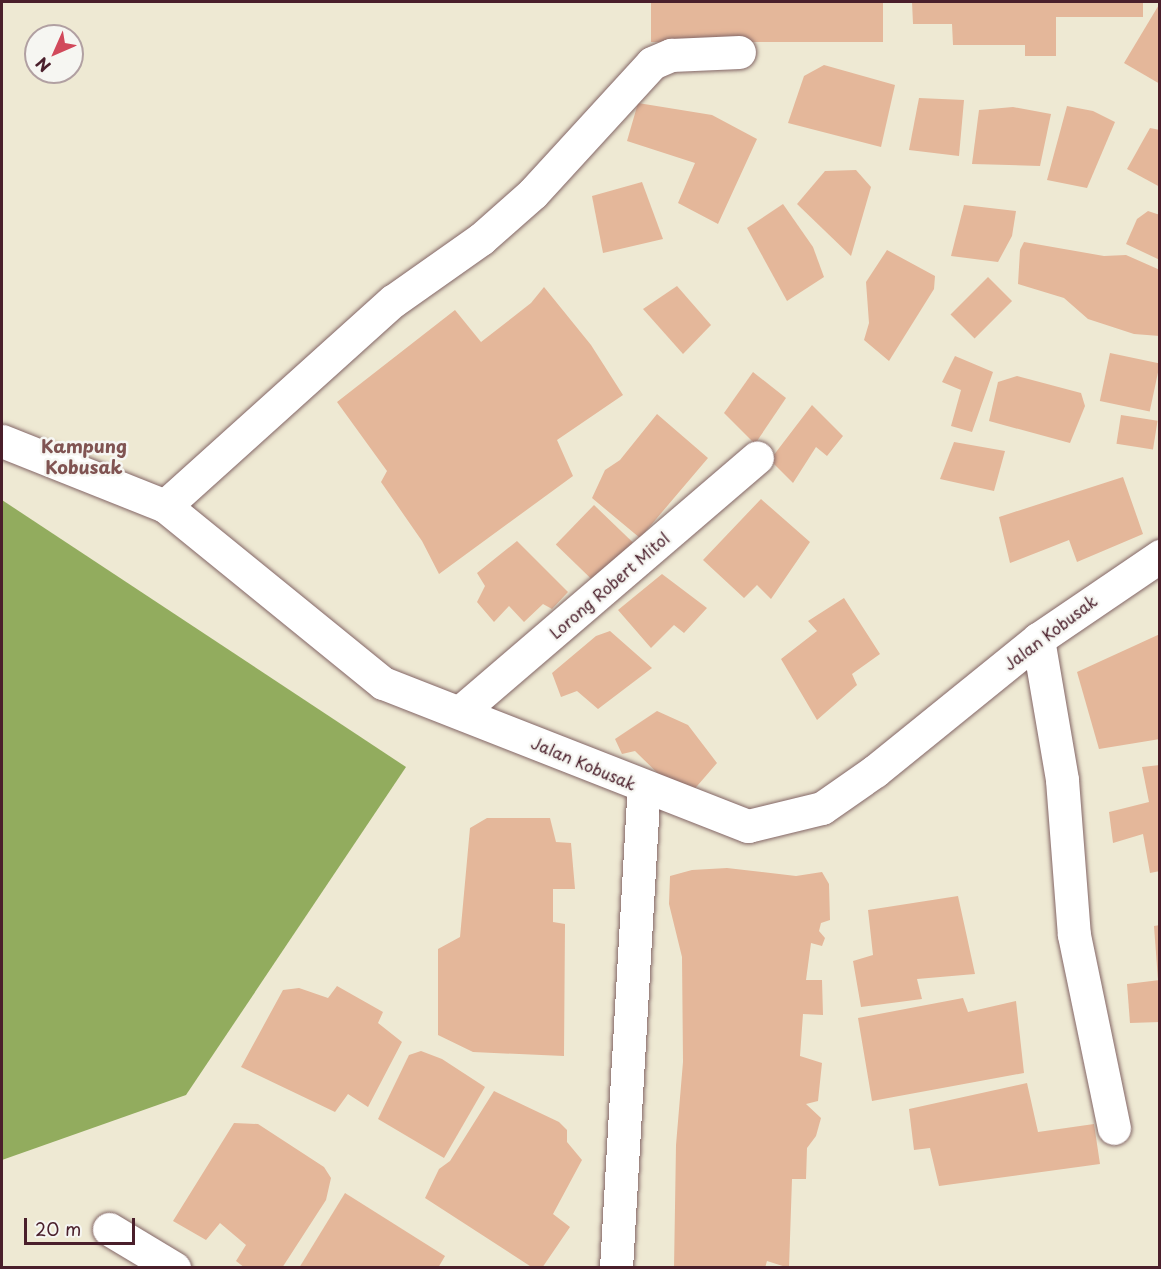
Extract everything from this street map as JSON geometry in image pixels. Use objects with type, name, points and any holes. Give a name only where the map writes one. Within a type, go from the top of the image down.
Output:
[{"type":"street","points":[[165,506],[393,301],[481,238],[533,193],[652,63],[671,55],[739,52]]},
{"type":"street","name":"Jalan Kobusak","points":[[2,441],[165,506],[383,683],[460,712],[644,788],[748,826],[822,808],[875,771],[1038,639],[1160,556]]},
{"type":"street","name":"Lorong Robert Mitol","points":[[460,712],[757,457]]},
{"type":"street","points":[[1038,639],[1062,780],[1074,935],[1114,1128]]},
{"type":"street","points":[[615,1268],[644,788]]},
{"type":"street","points":[[109,1228],[174,1268]]},
{"type":"green space","points":[[2,500],[406,767],[186,1095],[2,1160]]},
{"type":"building","points":[[651,2],[883,2],[883,42],[651,42]]},
{"type":"building","points":[[912,2],[1143,2],[1143,17],[1056,17],[1056,56],[1025,56],[1025,45],[953,45],[952,24],[913,24]]},
{"type":"building","points":[[1160,3],[1160,84],[1124,63]]},
{"type":"building","points":[[824,65],[895,85],[881,147],[788,123],[804,76]]},
{"type":"building","points":[[919,98],[964,100],[959,156],[909,150]]},
{"type":"building","points":[[638,103],[712,115],[757,139],[718,224],[678,203],[695,163],[627,141]]},
{"type":"building","points":[[1067,106],[1093,111],[1115,122],[1087,188],[1047,180]]},
{"type":"building","points":[[1013,107],[1051,114],[1040,166],[972,164],[979,110]]},
{"type":"building","points":[[1150,128],[1160,130],[1160,187],[1127,169]]},
{"type":"building","points":[[856,170],[871,187],[851,256],[797,204],[825,171]]},
{"type":"building","points":[[642,182],[663,239],[603,253],[592,196]]},
{"type":"building","points":[[783,204],[813,247],[824,277],[787,301],[747,228]]},
{"type":"building","points":[[964,205],[1016,211],[1012,236],[998,262],[951,256]]},
{"type":"building","points":[[1148,211],[1160,215],[1160,260],[1126,244],[1137,219]]},
{"type":"building","points":[[1024,242],[1104,256],[1126,255],[1160,270],[1160,336],[1134,334],[1088,319],[1064,298],[1018,284],[1020,250]]},
{"type":"building","points":[[887,250],[935,276],[934,289],[889,361],[864,340],[869,323],[866,282]]},
{"type":"building","points":[[988,277],[1012,301],[975,339],[951,314]]},
{"type":"building","points":[[677,286],[711,325],[683,354],[643,309]]},
{"type":"building","points":[[544,287],[591,345],[623,395],[557,440],[573,476],[439,574],[422,541],[381,482],[387,471],[337,402],[455,310],[481,342],[531,303]]},
{"type":"building","points":[[1110,353],[1160,364],[1150,412],[1100,401]]},
{"type":"building","points":[[955,356],[993,372],[972,432],[951,426],[961,390],[942,382]]},
{"type":"building","points":[[753,372],[786,398],[755,444],[724,413]]},
{"type":"building","points":[[1017,376],[1081,393],[1085,406],[1070,443],[989,421],[998,382]]},
{"type":"building","points":[[812,405],[843,436],[827,456],[816,447],[793,483],[770,460]]},
{"type":"building","points":[[657,414],[708,458],[640,538],[592,498],[605,470],[620,460]]},
{"type":"building","points":[[1121,415],[1158,421],[1153,449],[1116,444]]},
{"type":"building","points":[[954,442],[1005,451],[994,491],[940,479]]},
{"type":"building","points":[[1123,477],[1143,534],[1077,562],[1069,540],[1010,563],[999,517]]},
{"type":"building","points":[[761,499],[810,542],[771,599],[757,585],[744,598],[703,560]]},
{"type":"building","points":[[594,505],[635,545],[597,584],[556,545]]},
{"type":"building","points":[[517,541],[568,592],[552,609],[543,604],[524,622],[509,606],[494,622],[477,602],[485,586],[477,573]]},
{"type":"building","points":[[662,574],[707,608],[684,633],[674,625],[651,648],[618,610]]},
{"type":"building","points":[[844,598],[880,654],[852,674],[857,685],[817,720],[781,659],[817,631],[808,621]]},
{"type":"building","points":[[610,631],[652,668],[598,709],[577,691],[561,697],[552,673],[596,636]]},
{"type":"building","points":[[1160,634],[1160,739],[1099,749],[1077,672]]},
{"type":"building","points":[[657,711],[688,725],[717,763],[685,800],[635,751],[622,754],[615,739]]},
{"type":"building","points":[[1160,765],[1160,871],[1150,873],[1143,834],[1113,843],[1109,812],[1149,802],[1142,767]]},
{"type":"building","points":[[487,818],[550,818],[556,842],[571,843],[575,889],[553,889],[553,922],[565,924],[564,1056],[473,1052],[438,1035],[438,949],[460,937],[470,828]]},
{"type":"building","points":[[727,868],[796,876],[822,872],[829,884],[830,920],[821,923],[819,931],[825,938],[822,946],[811,943],[806,980],[822,980],[823,1015],[803,1014],[800,1056],[822,1063],[818,1101],[806,1104],[821,1118],[816,1136],[807,1148],[806,1179],[792,1179],[789,1268],[767,1261],[765,1268],[674,1268],[676,1145],[683,1062],[682,957],[669,904],[670,876],[692,870]]},
{"type":"building","points":[[958,896],[975,974],[917,979],[922,999],[861,1007],[853,961],[873,955],[868,910]]},
{"type":"building","points":[[1160,925],[1160,980],[1158,980],[1154,926]]},
{"type":"building","points":[[1160,980],[1160,1022],[1130,1023],[1127,984]]},
{"type":"building","points":[[337,986],[383,1012],[378,1023],[402,1042],[368,1107],[348,1094],[335,1112],[241,1067],[283,990],[299,988],[328,998]]},
{"type":"building","points":[[963,998],[968,1012],[1016,1001],[1024,1073],[872,1101],[858,1018]]},
{"type":"building","points":[[421,1051],[442,1059],[485,1087],[444,1158],[378,1119],[409,1055]]},
{"type":"building","points":[[1027,1083],[1038,1132],[1094,1124],[1100,1164],[939,1186],[930,1148],[914,1150],[909,1109]]},
{"type":"building","points":[[494,1091],[559,1122],[567,1130],[567,1142],[582,1160],[553,1214],[570,1227],[542,1268],[533,1268],[425,1198],[439,1169],[450,1161]]},
{"type":"building","points":[[234,1123],[258,1124],[324,1167],[331,1178],[326,1200],[282,1268],[245,1268],[236,1261],[246,1245],[220,1223],[206,1240],[173,1221]]},
{"type":"building","points":[[345,1193],[445,1256],[438,1268],[299,1268]]},
{"type":"district","name":"Kampung Kobusak","points":[[84,457]]}]
